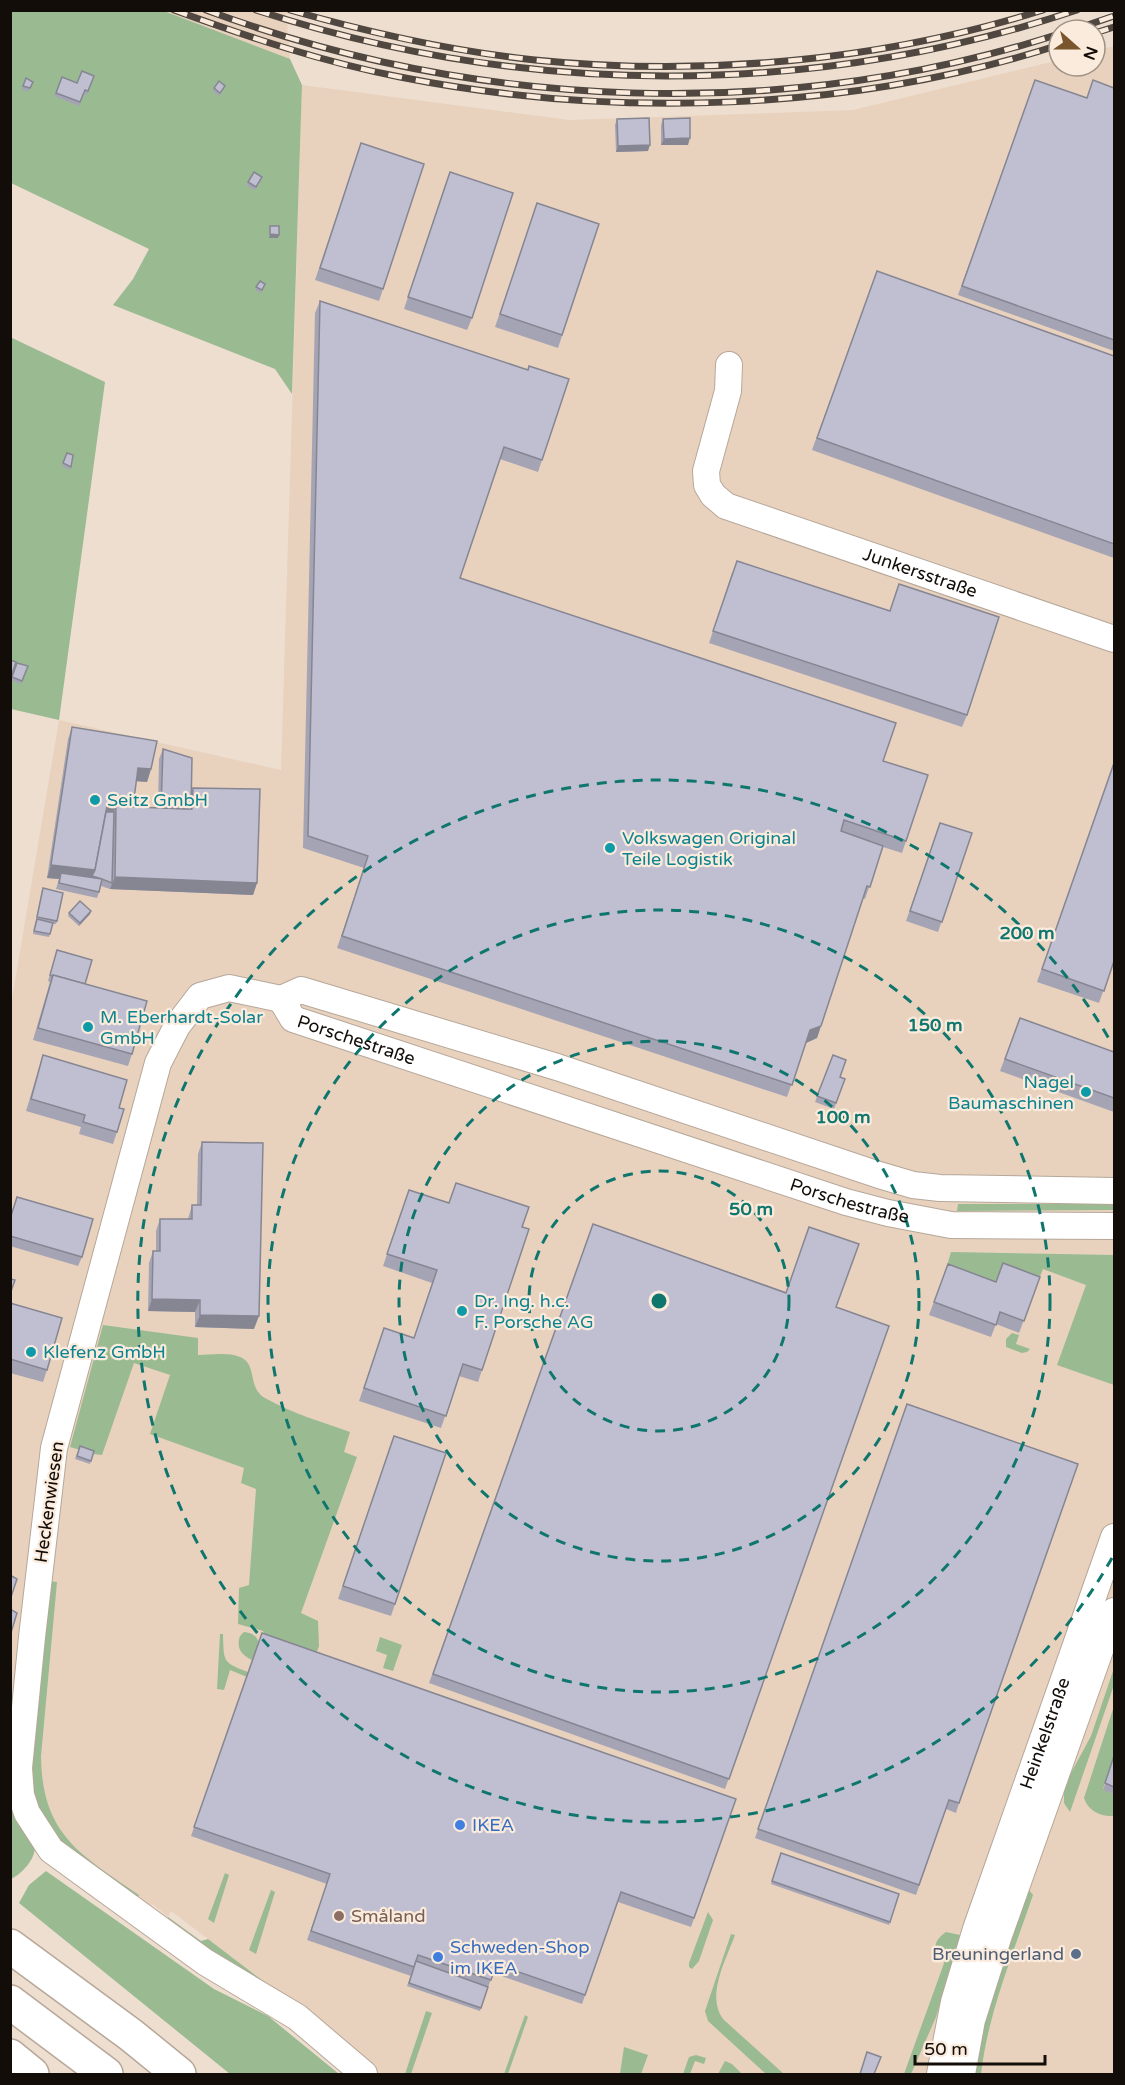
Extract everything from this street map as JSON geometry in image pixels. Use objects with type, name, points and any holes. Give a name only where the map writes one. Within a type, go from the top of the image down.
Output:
[{"type":"highway","points":[[10,1946],[131,2035],[179,2074]]},
{"type":"highway","points":[[10,2002],[106,2074]]},
{"type":"highway","points":[[10,2056],[32,2074]]},
{"type":"street","name":"Junkersstraße","points":[[729,365],[728,391],[706,471],[707,485],[713,495],[726,506],[1114,639]]},
{"type":"street","name":"Heckenwiesen","points":[[281,999],[229,988],[200,996],[177,1026],[158,1063],[54,1448],[32,1637],[20,1768],[21,1795],[27,1813],[51,1850],[205,1962],[301,2014],[364,2074]]},
{"type":"street","name":"Porschestraße","points":[[1114,1191],[949,1188],[913,1185],[557,1067],[301,990],[281,999],[293,1019],[846,1202],[928,1222],[968,1226],[1114,1226]]},
{"type":"street","points":[[595,1119],[607,1084]]},
{"type":"street","name":"Heinkelstraße","points":[[962,2074],[987,1933],[1114,1537]]},
{"type":"street","name":"Heinkelstraße","points":[[940,2074],[954,2002],[987,1933],[1114,1611]]},
{"type":"shaded area","points":[[164,11],[286,11],[290,59]]},
{"type":"shaded area","points":[[1114,46],[1114,2074],[378,2074],[304,2011],[171,1911],[168,1917],[152,1904],[148,1914],[134,1905],[138,1895],[89,1860],[62,1834],[11,1838],[11,1005],[59,720],[281,770],[302,85],[570,120],[853,110],[1047,63],[1047,78],[1107,78],[1107,48]]},
{"type":"green space","points":[[11,11],[164,11],[290,59],[302,85],[292,394],[275,369],[113,305],[133,279],[149,249],[11,183]]},
{"type":"green space","points":[[10,337],[105,382],[59,720],[11,709]]},
{"type":"green space","points":[[958,1204],[1114,1204],[1114,1210],[957,1211]]},
{"type":"green space","points":[[951,1252],[1114,1255],[1114,1385],[1057,1365],[1086,1285],[1043,1269],[1035,1289],[992,1294],[944,1276]]},
{"type":"green space","points":[[103,1325],[198,1338],[198,1355],[230,1355],[246,1360],[259,1394],[265,1398],[296,1413],[350,1432],[344,1452],[357,1457],[301,1613],[318,1621],[319,1646],[316,1654],[266,1636],[263,1631],[238,1624],[239,1588],[249,1585],[256,1489],[241,1483],[244,1468],[150,1434],[170,1375],[134,1363],[102,1455],[70,1447]]},
{"type":"green space","points":[[1012,1333],[1019,1335],[1016,1344],[1030,1349],[1027,1352],[1022,1353],[1006,1347],[1006,1339]]},
{"type":"green space","points":[[47,1581],[57,1582],[41,1756],[43,1783],[48,1805],[68,1840],[82,1854],[139,1895],[134,1905],[66,1854],[44,1822],[35,1800],[31,1767]]},
{"type":"green space","points":[[244,1632],[253,1635],[259,1643],[252,1660],[245,1656],[239,1648],[240,1636]]},
{"type":"green space","points":[[220,1634],[223,1634],[226,1660],[233,1666],[248,1672],[247,1677],[230,1670],[224,1690],[217,1689]]},
{"type":"green space","points":[[380,1637],[402,1645],[393,1671],[383,1668],[387,1655],[376,1651]]},
{"type":"green space","points":[[1114,1668],[1114,1685],[1070,1812],[1064,1803],[1064,1786],[1091,1736]]},
{"type":"green space","points":[[1114,1706],[1114,1756],[1103,1789],[1114,1794],[1114,1816],[1109,1816],[1092,1810],[1084,1798]]},
{"type":"green space","points":[[10,1792],[35,1848],[26,1866],[11,1879]]},
{"type":"green space","points":[[46,1871],[214,1989],[268,2016],[339,2074],[230,2074],[19,1903],[29,1885]]},
{"type":"green space","points":[[225,1873],[229,1875],[214,1923],[208,1919]]},
{"type":"green space","points":[[1028,1889],[1033,1895],[995,2006],[981,2074],[974,2074],[990,2003]]},
{"type":"green space","points":[[271,1890],[275,1892],[256,1954],[249,1950]]},
{"type":"green space","points":[[708,1912],[713,1920],[699,1961],[692,1969],[689,1963]]},
{"type":"green space","points":[[168,1917],[201,1941],[208,1939],[295,2005],[164,1926]]},
{"type":"green space","points":[[946,1932],[960,1935],[960,1938],[936,2017],[911,2074],[904,2074],[947,1955],[936,1951],[938,1940]]},
{"type":"green space","points":[[731,1934],[735,1935],[719,1978],[717,1990],[716,2001],[719,2011],[724,2020],[784,2074],[766,2074],[708,2021],[705,2011]]},
{"type":"green space","points":[[426,2011],[432,2013],[411,2074],[405,2074]]},
{"type":"green space","points":[[525,2015],[528,2017],[508,2074],[504,2074]]},
{"type":"green space","points":[[624,2047],[648,2055],[641,2074],[620,2074]]},
{"type":"green space","points":[[696,2055],[706,2058],[704,2064],[695,2061],[690,2074],[683,2074],[689,2057]]},
{"type":"green space","points":[[725,2061],[732,2064],[742,2074],[718,2074]]},
{"type":"building","points":[[82,71],[94,76],[88,91],[85,90],[80,102],[56,93],[62,77],[77,83]]},
{"type":"building","points":[[26,78],[33,82],[30,88],[23,86]]},
{"type":"building","points":[[1035,80],[1087,98],[1093,80],[1114,88],[1114,340],[962,286]]},
{"type":"building","points":[[219,81],[225,86],[220,93],[214,88]]},
{"type":"building","points":[[649,118],[650,145],[618,146],[617,119]]},
{"type":"building","points":[[690,118],[690,138],[664,139],[663,119]]},
{"type":"building","points":[[361,143],[424,164],[383,289],[320,268]]},
{"type":"building","points":[[254,172],[262,177],[256,187],[248,182]]},
{"type":"building","points":[[450,172],[513,193],[472,318],[408,297]]},
{"type":"building","points":[[537,203],[599,224],[562,335],[500,314]]},
{"type":"building","points":[[270,226],[279,226],[279,235],[270,234]]},
{"type":"building","points":[[877,271],[1114,356],[1114,544],[817,438]]},
{"type":"building","points":[[260,281],[265,284],[262,290],[256,287]]},
{"type":"building","name":"Volkswagen Original Teile Logistik","points":[[320,301],[528,370],[529,366],[569,379],[542,460],[504,447],[460,578],[896,723],[883,761],[928,775],[906,841],[844,820],[841,831],[883,846],[870,887],[867,886],[821,1026],[810,1030],[792,1085],[342,936],[368,856],[308,836]]},
{"type":"building","points":[[67,453],[73,455],[71,467],[63,463]]},
{"type":"building","points":[[737,561],[890,611],[899,584],[999,617],[967,715],[713,631]]},
{"type":"building","points":[[10,660],[16,662],[11,677],[10,677]]},
{"type":"building","points":[[17,663],[28,666],[22,681],[12,677]]},
{"type":"building","points":[[72,727],[157,741],[151,769],[138,768],[133,807],[192,809],[193,788],[260,789],[257,883],[115,877],[116,806],[107,806],[95,870],[51,865]]},
{"type":"building","points":[[163,749],[192,758],[191,809],[161,808]]},
{"type":"building","points":[[1114,763],[1114,961],[1104,991],[1042,969]]},
{"type":"building","points":[[106,812],[114,812],[112,883],[92,876]]},
{"type":"building","points":[[940,823],[972,833],[942,922],[910,911]]},
{"type":"building","points":[[61,873],[102,879],[99,892],[59,883]]},
{"type":"building","points":[[43,888],[63,893],[57,921],[37,917]]},
{"type":"building","points":[[80,901],[91,911],[80,923],[69,913]]},
{"type":"building","points":[[37,919],[53,923],[50,934],[34,931]]},
{"type":"building","points":[[57,950],[92,960],[85,984],[50,975]]},
{"type":"building","name":"M. Eberhardt-Solar GmbH","points":[[53,975],[147,1001],[132,1054],[38,1028]]},
{"type":"building","name":"Nagel Baumaschinen","points":[[1020,1018],[1114,1052],[1114,1098],[1005,1059]]},
{"type":"building","points":[[43,1055],[127,1080],[119,1108],[124,1109],[117,1132],[83,1122],[85,1115],[31,1099]]},
{"type":"building","points":[[833,1055],[846,1060],[840,1077],[845,1079],[836,1103],[817,1096]]},
{"type":"building","points":[[202,1142],[263,1143],[259,1316],[200,1315],[200,1300],[152,1299],[153,1251],[160,1251],[160,1219],[192,1219],[192,1205],[201,1205]]},
{"type":"building","name":"Dr. Ing. h.c. F. Porsche AG","points":[[456,1183],[529,1207],[522,1227],[529,1229],[482,1370],[463,1364],[446,1416],[364,1388],[384,1328],[414,1338],[437,1270],[387,1254],[409,1190],[449,1203]]},
{"type":"building","points":[[17,1197],[93,1219],[82,1257],[10,1236],[10,1219]]},
{"type":"building","points":[[593,1224],[786,1293],[809,1227],[859,1244],[836,1307],[889,1326],[729,1779],[433,1674]]},
{"type":"building","points":[[1003,1263],[1040,1277],[1024,1321],[1000,1312],[996,1325],[934,1302],[948,1264],[996,1282]]},
{"type":"building","points":[[10,1279],[15,1280],[10,1294]]},
{"type":"building","name":"Klefenz GmbH","points":[[10,1303],[62,1318],[47,1370],[10,1359]]},
{"type":"building","points":[[907,1404],[1078,1464],[959,1803],[949,1800],[919,1885],[758,1829]]},
{"type":"building","points":[[394,1436],[446,1453],[395,1604],[343,1586]]},
{"type":"building","points":[[80,1446],[94,1451],[91,1461],[77,1456]]},
{"type":"building","points":[[10,1575],[17,1579],[10,1600]]},
{"type":"building","points":[[10,1609],[17,1613],[10,1636]]},
{"type":"building","name":"IKEA","points":[[262,1633],[736,1799],[694,1918],[621,1892],[585,1995],[496,1964],[491,1980],[418,1955],[414,1967],[311,1931],[330,1874],[194,1827]]},
{"type":"building","points":[[1114,1756],[1114,1787],[1105,1783]]},
{"type":"building","points":[[781,1853],[899,1894],[890,1922],[772,1881]]},
{"type":"building","points":[[416,1961],[488,1987],[481,2008],[409,1983]]},
{"type":"building","points":[[867,2052],[881,2057],[874,2074],[860,2074]]},
{"type":"railway","points":[[174,10],[286,48],[400,77],[481,90],[564,99],[647,103],[731,102],[815,96],[898,84],[980,67],[1047,48]]},
{"type":"railway","points":[[206,10],[309,43],[415,68],[522,85],[631,93],[739,92],[848,82],[954,63],[1047,37]]},
{"type":"railway","points":[[256,10],[356,39],[459,59],[562,72],[666,76],[771,72],[874,60],[977,39],[1077,10]]},
{"type":"railway","points":[[290,10],[381,34],[473,52],[535,60],[663,67],[727,65],[856,53],[919,42],[1043,10]]},
{"type":"railway","points":[[1107,18],[1114,16]]},
{"type":"railway","points":[[1107,29],[1114,27]]},
{"type":"place","name":"Seitz GmbH","points":[[95,800]]},
{"type":"place","name":"Volkswagen Original Teile Logistik","points":[[610,848]]},
{"type":"place","name":"M. Eberhardt-Solar GmbH","points":[[88,1027]]},
{"type":"place","name":"Nagel Baumaschinen","points":[[1086,1092]]},
{"type":"place","name":"Dr. Ing. h.c. F. Porsche AG","points":[[462,1311]]},
{"type":"place","name":"Klefenz GmbH","points":[[31,1352]]},
{"type":"place","name":"IKEA","points":[[460,1825]]},
{"type":"place","name":"Småland","points":[[339,1916]]},
{"type":"place","name":"Breuningerland","points":[[1076,1954]]},
{"type":"place","name":"Schweden-Shop im IKEA","points":[[438,1957]]}]
